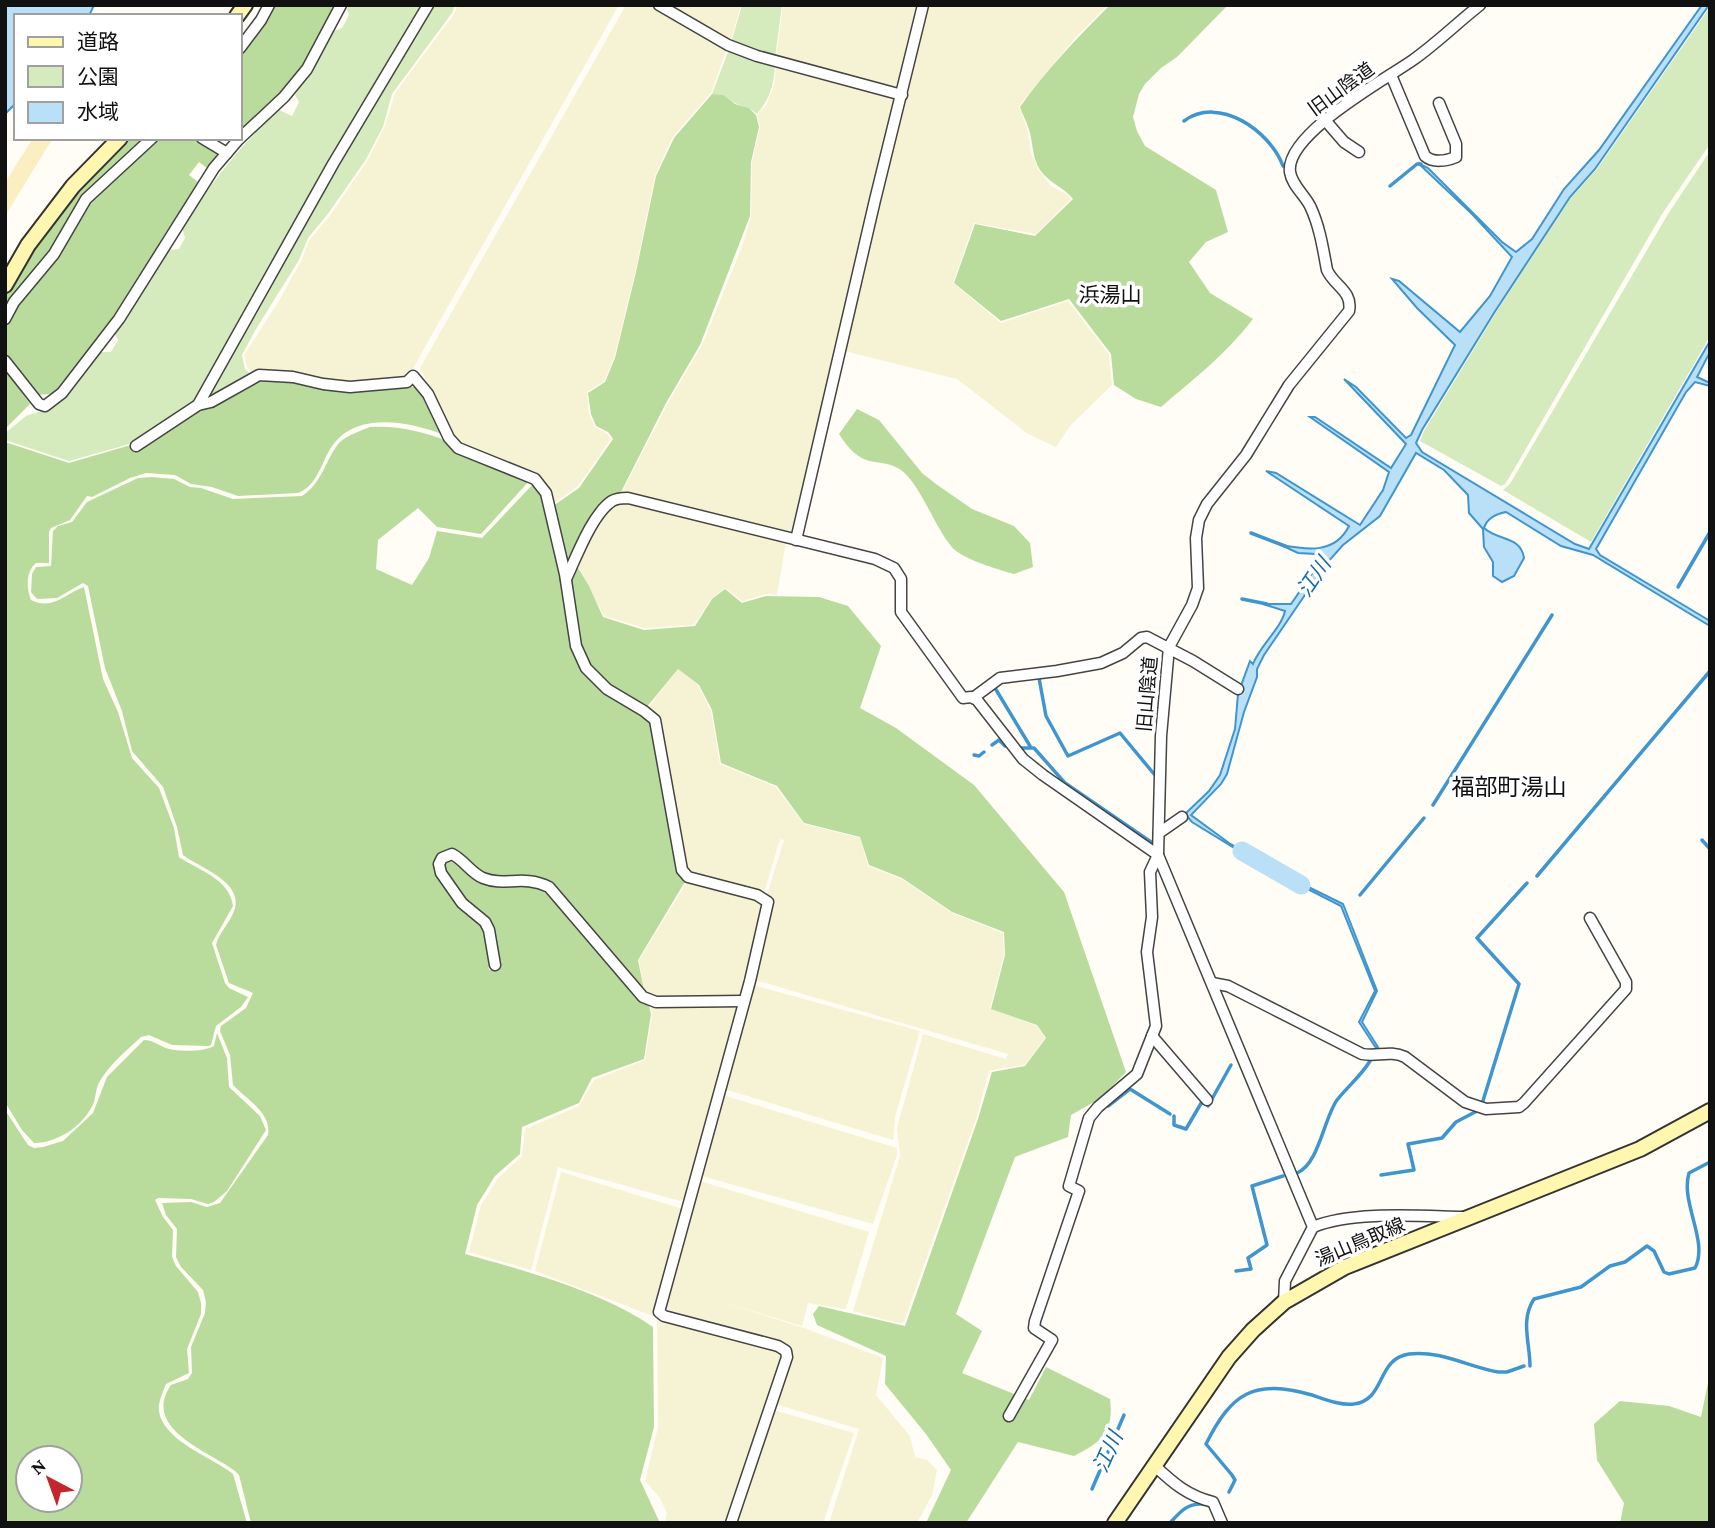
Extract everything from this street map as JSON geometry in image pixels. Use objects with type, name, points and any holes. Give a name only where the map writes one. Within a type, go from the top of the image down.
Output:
[{"type":"main road","points":[[5,285],[29,245],[73,186],[118,140]]},
{"type":"main road","name":"湯山鳥取線","points":[[1115,1523],[1229,1357],[1252,1330],[1284,1302],[1345,1267],[1640,1149],[1710,1111]]},
{"type":"street","points":[[242,45],[269,5]]},
{"type":"street","points":[[242,138],[296,83],[318,50],[341,5]]},
{"type":"street","points":[[198,405],[333,164],[428,5]]},
{"type":"street","points":[[659,5],[728,45],[757,56],[902,95]]},
{"type":"street","points":[[796,540],[923,5]]},
{"type":"street","name":"旧山陰道","points":[[1313,1227],[1158,855],[1161,736],[1169,648],[1198,589],[1196,538],[1199,520],[1207,504],[1246,455],[1289,385],[1349,311],[1351,303],[1349,296],[1330,277],[1319,229],[1310,204],[1294,183],[1290,161],[1325,120],[1432,46],[1479,5]]},
{"type":"street","points":[[1391,75],[1424,156],[1429,160],[1456,157],[1456,144],[1439,103]]},
{"type":"street","points":[[1325,120],[1344,142],[1359,152]]},
{"type":"street","points":[[5,319],[13,302],[54,254],[86,200],[150,140]]},
{"type":"street","points":[[205,140],[227,153]]},
{"type":"street","points":[[5,361],[39,404],[46,406],[62,393],[119,319],[214,168],[240,140]]},
{"type":"street","points":[[136,446],[198,405],[211,402],[260,375],[293,377],[350,387],[407,382],[414,376],[428,394],[449,438],[458,448],[536,479],[546,493],[566,580],[576,646],[586,667],[607,689],[655,720],[682,870],[688,877],[757,895],[768,902],[744,1001],[659,1312],[664,1316],[778,1346],[786,1351],[787,1357],[731,1523]]},
{"type":"street","points":[[566,580],[599,516],[611,502],[628,498],[876,559],[894,568],[901,579],[901,612],[963,698],[973,698],[1000,678],[1101,663],[1123,653],[1141,638],[1147,637],[1238,689]]},
{"type":"street","points":[[973,698],[1023,759],[1158,855],[1150,872],[1152,917],[1147,952],[1156,1020],[1152,1036],[1137,1074],[1089,1118],[1069,1186],[1079,1191],[1035,1321],[1034,1328],[1052,1340],[1009,1416]]},
{"type":"street","points":[[1159,833],[1182,817]]},
{"type":"street","points":[[495,965],[489,930],[480,916],[462,903],[455,893],[442,873],[439,864],[442,858],[452,854],[481,877],[495,881],[526,879],[549,887],[643,997],[656,1002],[744,1001]]},
{"type":"street","points":[[1212,983],[1228,986],[1362,1054],[1370,1056],[1396,1053],[1405,1057],[1474,1107],[1519,1107],[1537,1091],[1626,989],[1626,982],[1590,918]]},
{"type":"street","points":[[1152,1036],[1208,1100]]},
{"type":"street","points":[[1284,1302],[1285,1282],[1313,1227],[1331,1220],[1470,1217]]},
{"type":"street","points":[[1155,1466],[1193,1497],[1213,1502],[1222,1523]]},
{"type":"shaded area","points":[[458,5],[619,5],[408,377],[340,382],[269,370],[252,374],[244,355],[279,301],[310,239],[329,217],[367,161],[384,128],[395,93]]},
{"type":"shaded area","points":[[626,5],[651,5],[727,49],[711,93],[672,138],[655,176],[614,358],[604,381],[587,392],[589,414],[595,427],[611,439],[578,486],[553,504],[546,483],[542,480],[458,443],[420,368]]},
{"type":"shaded area","points":[[664,5],[741,5],[730,43]]},
{"type":"shaded area","points":[[783,5],[920,5],[902,79],[898,85],[891,87],[776,58]]},
{"type":"shaded area","points":[[927,5],[1108,5],[1076,37],[1019,106],[1038,169],[1051,186],[1071,199],[1036,234],[974,223],[953,283],[1001,323],[1068,301],[1109,354],[1112,385],[1070,426],[1056,447],[1028,434],[957,379],[844,351]]},
{"type":"shaded area","points":[[776,65],[893,96],[896,102],[790,536],[621,494],[668,403],[702,345],[741,249],[751,217],[752,162],[760,127],[757,115],[766,105],[774,86]]},
{"type":"shaded area","points":[[627,501],[786,542],[777,595],[766,594],[742,601],[725,588],[711,599],[694,625],[644,628],[604,616],[577,564],[598,523],[613,504]]},
{"type":"shaded area","points":[[678,669],[698,685],[711,711],[720,764],[776,787],[804,824],[860,838],[868,866],[902,879],[952,913],[1003,933],[1004,955],[990,1008],[1037,1026],[1045,1038],[1025,1065],[1004,1068],[1005,1064],[1003,1068],[989,1071],[976,1119],[903,1324],[853,1311],[900,1156],[897,1128],[923,1034],[1006,1059],[1008,1054],[755,980],[774,898],[767,895],[784,840],[780,839],[764,893],[699,876],[686,869],[647,709]]},
{"type":"shaded area","points":[[688,880],[763,902],[742,996],[656,999],[645,996],[639,960]]},
{"type":"shaded area","points":[[753,985],[920,1031],[895,1117],[893,1140],[724,1089]]},
{"type":"shaded area","points":[[649,1003],[740,1004],[686,1198],[680,1201],[558,1167],[531,1270],[469,1252],[481,1205],[498,1178],[522,1156],[525,1129],[579,1106],[594,1080],[645,1060],[652,1014]]},
{"type":"shaded area","points":[[723,1095],[897,1148],[897,1155],[873,1224],[700,1175]]},
{"type":"shaded area","points":[[561,1172],[683,1209],[655,1317],[535,1271]]},
{"type":"shaded area","points":[[703,1182],[869,1232],[846,1309],[808,1303],[802,1326],[722,1302],[807,1329],[883,1358],[876,1395],[910,1436],[915,1457],[927,1460],[937,1470],[932,1495],[917,1523],[829,1523],[859,1429],[775,1404],[790,1348],[663,1311],[698,1183]]},
{"type":"shaded area","points":[[657,1318],[780,1350],[785,1355],[728,1523],[665,1523],[667,1513],[660,1498],[645,1481],[658,1427]]},
{"type":"shaded area","points":[[774,1410],[854,1433],[823,1523],[735,1523]]},
{"type":"green space","points":[[271,5],[337,5],[297,74],[242,130],[242,48]]},
{"type":"green space","points":[[349,5],[423,5],[395,48],[197,398],[133,443],[69,461],[5,440],[5,433],[26,416],[50,408],[62,399],[75,387],[101,352],[111,352],[118,340],[115,334],[168,250],[179,249],[185,238],[182,228],[215,181],[251,137],[279,110],[292,116],[299,102],[295,95],[334,31],[342,28],[349,15]]},
{"type":"green space","points":[[430,5],[455,5],[452,13],[392,94],[383,127],[365,161],[308,238],[299,260],[256,329],[242,355],[245,369],[251,375],[205,401],[332,170]]},
{"type":"green space","points":[[742,5],[782,5],[775,58],[731,43]]},
{"type":"green space","points":[[1110,5],[1228,5],[1177,57],[1145,84],[1139,94],[1133,117],[1145,146],[1216,190],[1228,232],[1206,242],[1189,262],[1210,293],[1253,319],[1220,355],[1161,407],[1136,399],[1114,385],[1111,354],[1069,299],[1001,321],[954,283],[975,224],[1035,236],[1073,199],[1040,170],[1020,107],[1051,67]]},
{"type":"green space","points":[[1710,7],[1710,144],[1662,214],[1509,478],[1501,486],[1420,441],[1424,431],[1497,311],[1570,199],[1597,169]]},
{"type":"green space","points":[[729,49],[775,65],[770,91],[757,114],[722,96],[712,94]]},
{"type":"green space","points":[[712,94],[723,95],[735,104],[749,108],[756,115],[759,127],[751,162],[750,216],[700,345],[666,403],[620,494],[616,495],[567,572],[553,506],[579,488],[613,439],[608,432],[596,426],[588,393],[605,382],[615,358],[656,176],[674,138]]},
{"type":"green space","points":[[125,140],[148,140],[104,180],[5,315],[5,295],[25,260],[68,200]]},
{"type":"green space","points":[[152,140],[196,140],[219,154],[208,169],[199,162],[189,175],[198,182],[100,337],[61,387],[51,394],[37,395],[5,354],[5,323],[87,202]]},
{"type":"green space","points":[[1710,151],[1710,336],[1591,542],[1503,490],[1510,484],[1668,214]]},
{"type":"green space","points":[[5,368],[30,404],[5,429]]},
{"type":"green space","points":[[264,379],[344,390],[415,387],[423,390],[445,435],[388,422],[360,426],[336,441],[311,484],[298,493],[238,496],[212,487],[191,484],[175,475],[146,473],[92,497],[87,496],[70,520],[51,528],[49,563],[36,563],[29,575],[28,590],[31,600],[39,603],[53,602],[84,587],[103,679],[118,712],[132,758],[159,788],[174,828],[179,857],[220,882],[231,897],[233,906],[212,943],[225,983],[229,988],[248,997],[241,1007],[216,1026],[211,1045],[172,1045],[149,1035],[141,1037],[104,1075],[90,1110],[77,1125],[52,1140],[34,1143],[22,1130],[5,1102],[5,442],[69,463],[134,444],[132,450],[194,412],[211,407]]},
{"type":"green space","points":[[857,409],[879,420],[922,473],[936,484],[972,509],[1014,526],[1030,543],[1033,567],[1014,574],[980,563],[956,551],[945,538],[915,485],[901,470],[859,456],[842,439],[839,434]]},
{"type":"green space","points":[[370,427],[412,430],[433,436],[530,480],[481,534],[437,527],[418,508],[378,540],[376,569],[412,585],[429,558],[437,531],[482,538],[534,483],[542,492],[583,670],[605,693],[651,721],[680,874],[686,880],[638,960],[645,995],[565,899],[530,877],[492,878],[475,869],[458,852],[436,865],[470,907],[485,931],[489,943],[489,970],[499,969],[492,928],[471,907],[442,870],[444,861],[450,857],[471,874],[547,889],[648,1002],[651,1014],[644,1059],[592,1078],[579,1103],[522,1127],[520,1154],[495,1176],[477,1205],[465,1254],[538,1275],[587,1293],[653,1327],[654,1427],[640,1480],[660,1523],[251,1523],[239,1475],[182,1437],[171,1426],[165,1414],[164,1401],[171,1385],[188,1379],[192,1373],[191,1347],[205,1313],[206,1302],[203,1290],[181,1267],[176,1257],[177,1229],[166,1215],[162,1203],[191,1202],[207,1207],[220,1203],[268,1135],[268,1127],[262,1113],[233,1085],[230,1055],[220,1031],[221,1026],[246,1008],[253,993],[229,983],[216,945],[234,911],[236,901],[233,892],[219,877],[183,855],[177,827],[163,787],[132,751],[122,711],[105,668],[88,586],[83,583],[57,598],[37,599],[31,592],[32,574],[36,567],[51,566],[53,531],[58,526],[72,522],[87,502],[138,478],[174,479],[190,487],[233,499],[302,496],[320,477],[340,442]]},
{"type":"green space","points":[[577,566],[603,617],[644,630],[695,626],[712,599],[725,589],[742,603],[766,596],[819,597],[848,606],[881,646],[860,708],[896,728],[974,785],[1064,892],[1126,1072],[1101,1098],[1071,1115],[1068,1137],[1015,1157],[956,1314],[982,1331],[962,1373],[1029,1400],[1046,1367],[1110,1399],[1110,1420],[1099,1441],[1074,1456],[1018,1442],[966,1523],[926,1523],[951,1470],[885,1384],[886,1356],[817,1325],[813,1314],[819,1306],[905,1326],[992,1072],[1025,1066],[1046,1038],[1037,1025],[991,1009],[1005,955],[1004,932],[952,912],[902,878],[869,865],[860,837],[804,823],[777,786],[721,763],[712,710],[699,685],[678,669],[646,708],[598,679],[580,649],[571,585]]},
{"type":"green space","points":[[217,1033],[227,1058],[229,1087],[260,1116],[266,1130],[227,1191],[214,1202],[208,1204],[191,1199],[155,1200],[173,1230],[172,1257],[176,1266],[198,1292],[201,1303],[201,1314],[187,1349],[189,1373],[166,1384],[159,1411],[162,1422],[179,1440],[233,1474],[247,1523],[5,1523],[5,1110],[28,1145],[34,1148],[43,1147],[63,1141],[93,1113],[107,1077],[144,1040],[177,1050],[214,1046]]},
{"type":"green space","points":[[1710,1373],[1710,1523],[1620,1523],[1624,1503],[1597,1460],[1594,1424],[1620,1401],[1669,1406],[1701,1417]]},
{"type":"sand","points":[[32,140],[52,140],[5,216],[5,183]]},
{"type":"water","points":[[5,5],[94,5],[90,14],[14,14],[14,105],[5,114]]},
{"type":"water","points":[[1702,5],[1709,5],[1595,169],[1570,197],[1494,313],[1416,443],[1422,452],[1575,544],[1589,549],[1710,341],[1710,352],[1697,377],[1710,383],[1710,386],[1695,382],[1686,392],[1596,549],[1600,555],[1710,621],[1710,626],[1593,555],[1561,546],[1506,512],[1492,517],[1484,528],[1514,542],[1522,551],[1524,558],[1514,576],[1502,582],[1493,576],[1493,562],[1484,547],[1483,529],[1469,513],[1468,495],[1444,470],[1416,453],[1380,516],[1343,545],[1326,564],[1264,655],[1257,669],[1257,677],[1227,774],[1191,815],[1229,843],[1264,863],[1262,865],[1192,822],[1185,814],[1209,791],[1220,775],[1235,729],[1238,694],[1250,661],[1253,664],[1283,618],[1285,611],[1263,604],[1291,604],[1320,562],[1320,557],[1316,554],[1298,553],[1281,545],[1311,549],[1328,546],[1343,535],[1349,526],[1266,471],[1276,473],[1360,525],[1383,490],[1389,472],[1310,417],[1315,417],[1391,468],[1406,444],[1344,379],[1356,387],[1406,438],[1411,435],[1455,345],[1392,279],[1399,281],[1460,332],[1490,296],[1512,257],[1472,214],[1418,163],[1428,168],[1502,242],[1516,252],[1532,239],[1564,189],[1599,150]]},
{"type":"water","points":[[1278,872],[1343,904],[1377,991],[1362,1022],[1378,1047],[1376,1048],[1359,1022],[1375,991],[1341,906]]},
{"type":"waterway","points":[[1184,121],[1198,114],[1212,112],[1242,121],[1267,141],[1283,166]]},
{"type":"waterway","points":[[1390,186],[1417,164],[1421,164]]},
{"type":"waterway","points":[[1678,587],[1710,532]]},
{"type":"waterway","points":[[1251,533],[1285,546]]},
{"type":"waterway","points":[[1242,599],[1267,604]]},
{"type":"waterway","points":[[1433,805],[1552,615]]},
{"type":"waterway","points":[[1537,876],[1710,671]]},
{"type":"waterway","points":[[1039,678],[1046,716],[1068,756],[1120,733],[1154,774]]},
{"type":"waterway","points":[[995,688],[1030,746]]},
{"type":"waterway","points":[[992,745],[999,740],[1005,746]]},
{"type":"waterway","points":[[1020,748],[1034,748],[1065,783],[1151,842]]},
{"type":"waterway","points":[[974,755],[979,756],[984,752]]},
{"type":"waterway","points":[[1360,895],[1424,818]]},
{"type":"waterway","points":[[1702,840],[1710,849]]},
{"type":"waterway","name":"江川","points":[[1242,851],[1301,885]]},
{"type":"waterway","points":[[1482,1104],[1519,984],[1477,938],[1527,883]]},
{"type":"waterway","name":"江川","points":[[1297,1173],[1305,1168],[1316,1151],[1337,1100],[1370,1061]]},
{"type":"waterway","points":[[1174,1116],[1174,1125],[1186,1129],[1203,1100],[1208,1106],[1231,1065]]},
{"type":"waterway","points":[[1108,1106],[1130,1089],[1170,1114]]},
{"type":"waterway","points":[[1381,1175],[1414,1170],[1408,1144],[1442,1138],[1456,1122],[1477,1111]]},
{"type":"waterway","points":[[1530,1366],[1527,1315],[1534,1299],[1581,1287],[1610,1266],[1625,1262],[1647,1246],[1654,1251],[1664,1272],[1669,1274],[1695,1268],[1699,1246],[1687,1185],[1689,1173],[1710,1162]]},
{"type":"waterway","name":"江川","points":[[1236,1271],[1251,1269],[1248,1258],[1267,1245],[1252,1186],[1283,1176]]},
{"type":"waterway","points":[[1229,1492],[1235,1480],[1206,1444],[1225,1412],[1247,1394],[1260,1390],[1292,1390],[1338,1403],[1354,1404],[1371,1395],[1391,1363],[1398,1357],[1409,1354],[1432,1354],[1498,1372],[1524,1366]]},
{"type":"waterway","name":"江川","points":[[1092,1489],[1124,1415]]},
{"type":"waterway","points":[[1170,1523],[1188,1507],[1203,1504]]},
{"type":"district","name":"浜湯山","points":[[1110,295]]},
{"type":"district","name":"福部町湯山","points":[[1509,787]]}]
